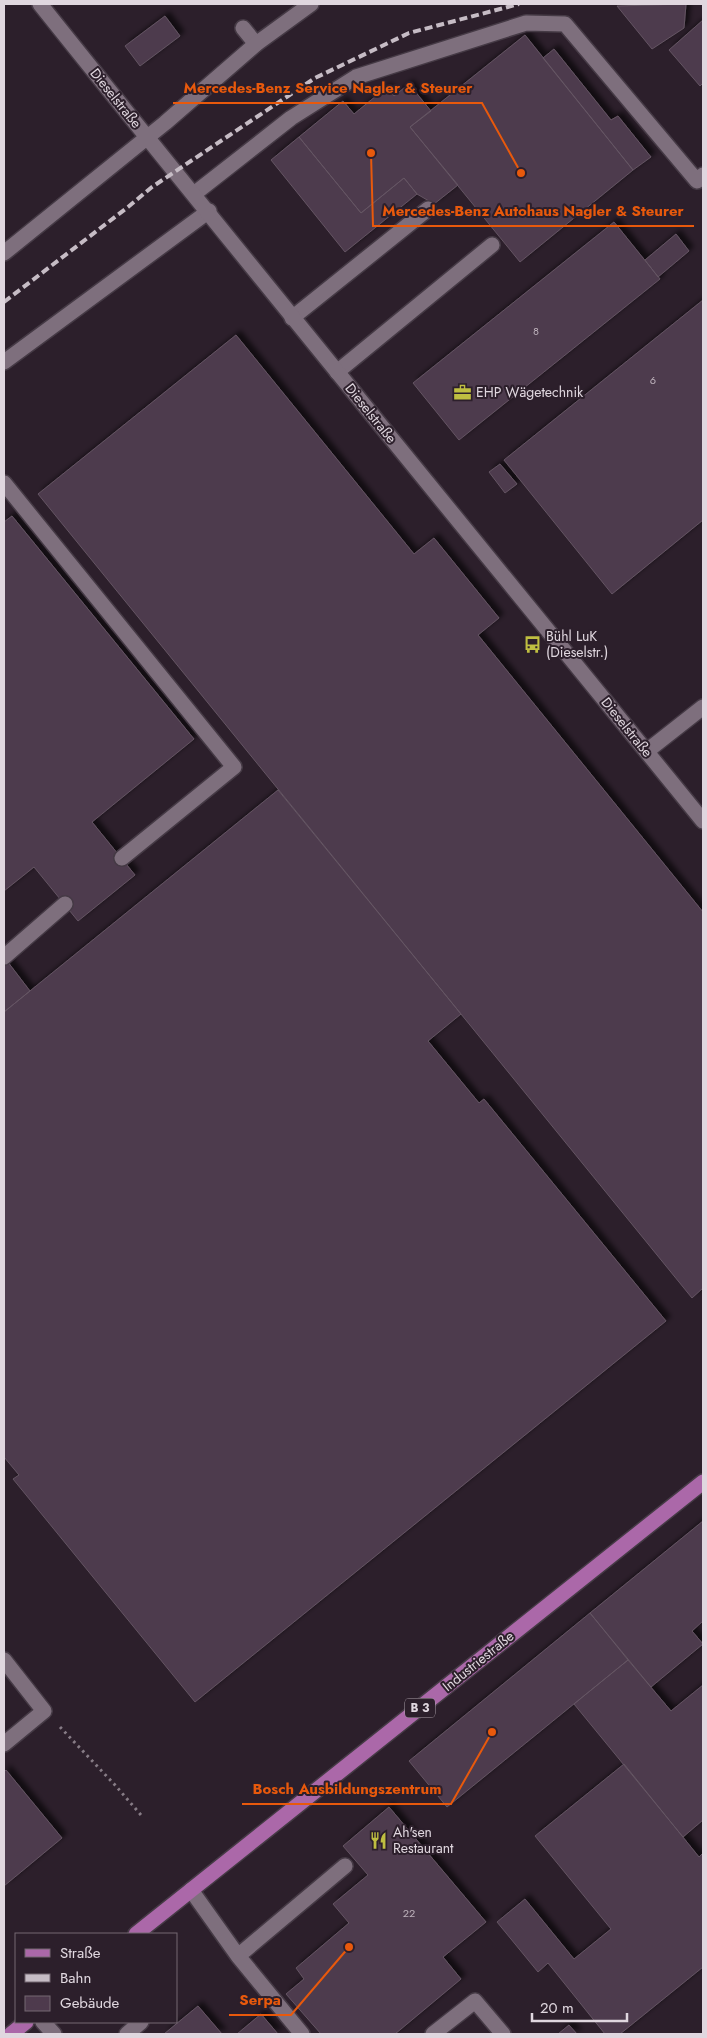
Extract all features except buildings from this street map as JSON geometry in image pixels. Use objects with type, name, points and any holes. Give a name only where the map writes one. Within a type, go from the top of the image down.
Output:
[{"type":"main road","name":"Industriestraße","points":[[137,1933],[703,1482]]},
{"type":"main road","points":[[11,2034],[25,2023]]},
{"type":"street","name":"Dieselstraße","points":[[40,4],[209,211],[292,318],[703,821]]},
{"type":"street","points":[[4,253],[147,137],[256,44],[311,4]]},
{"type":"street","points":[[194,194],[291,118],[356,77],[526,23],[565,24],[697,181],[703,175]]},
{"type":"street","points":[[243,28],[256,44]]},
{"type":"street","points":[[292,318],[428,209]]},
{"type":"street","points":[[4,362],[209,211]]},
{"type":"street","points":[[337,372],[492,245]]},
{"type":"street","points":[[4,483],[234,767],[122,858]]},
{"type":"street","points":[[647,751],[703,707]]},
{"type":"street","points":[[4,957],[65,904]]},
{"type":"street","points":[[4,1660],[44,1711],[4,1744]]},
{"type":"street","points":[[238,1956],[345,1866]]},
{"type":"street","points":[[191,1890],[238,1956],[302,2034]]},
{"type":"street","points":[[433,2034],[475,2001],[503,2034]]},
{"type":"street","points":[[44,2023],[54,2034]]},
{"type":"street","points":[[127,2034],[140,2023]]},
{"type":"path","points":[[44,1711],[141,1815]]},
{"type":"railway","points":[[4,302],[152,187],[315,78],[409,33],[519,4]]},
{"type":"place","name":"Mercedes-Benz Autohaus Nagler & Steurer","points":[[371,153]]},
{"type":"place","name":"Mercedes-Benz Service Nagler & Steurer","points":[[521,173]]},
{"type":"place","name":"EHP Wägetechnik","points":[[462,392]]},
{"type":"place","name":"Bühl LuK (Dieselstr.)","points":[[532,644]]},
{"type":"place","name":"Bosch Ausbildungszentrum","points":[[492,1732]]},
{"type":"place","name":"Ah'sen Restaurant","points":[[379,1840]]},
{"type":"place","name":"Serpa","points":[[349,1947]]}]
